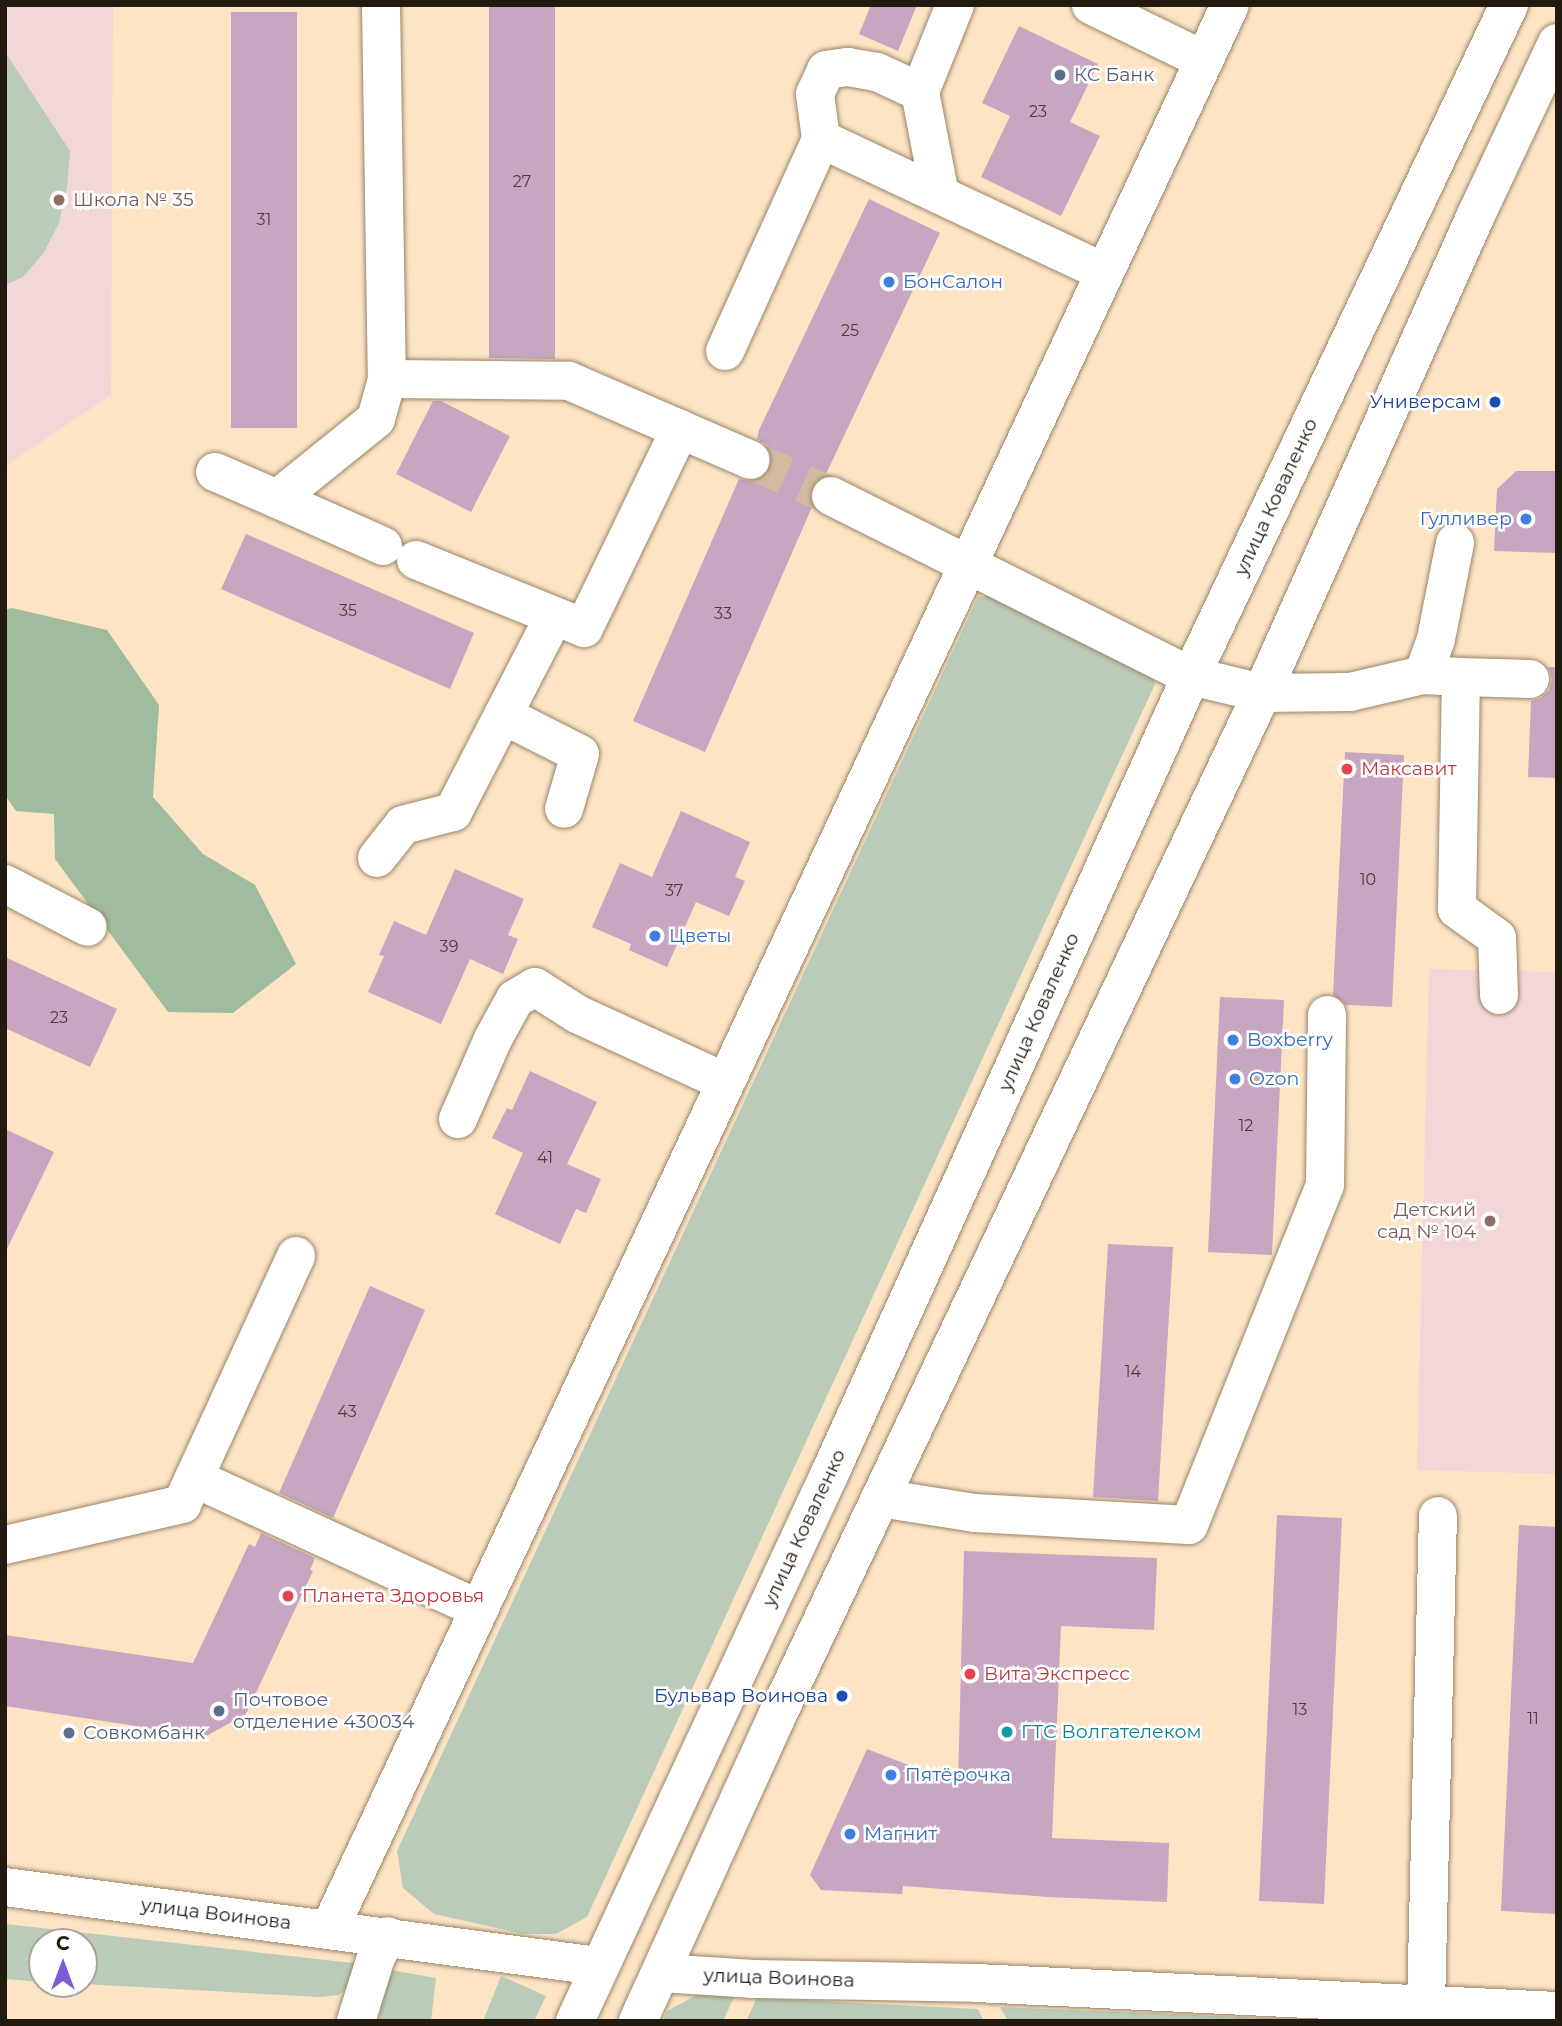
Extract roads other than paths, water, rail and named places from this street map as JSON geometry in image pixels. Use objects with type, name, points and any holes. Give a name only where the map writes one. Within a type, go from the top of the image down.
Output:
[{"type":"main road","points":[[277,499],[376,419],[387,379],[382,5]]},
{"type":"main road","points":[[940,195],[920,92],[955,5]]},
{"type":"main road","points":[[1091,5],[1204,60]]},
{"type":"main road","points":[[330,1928],[1230,5]]},
{"type":"main road","name":"улица Коваленко","points":[[575,2021],[598,1966],[830,1473],[1191,676],[1508,5]]},
{"type":"main road","points":[[638,2021],[880,1498],[1262,693],[1549,78],[1557,43]]},
{"type":"main road","points":[[1487,52],[1549,78]]},
{"type":"main road","points":[[725,351],[821,139],[815,94],[826,70],[848,66],[877,72],[920,92]]},
{"type":"main road","points":[[821,139],[1104,272]]},
{"type":"main road","points":[[387,379],[569,381],[751,460]]},
{"type":"main road","points":[[215,472],[399,553],[584,628],[680,429]]},
{"type":"main road","points":[[831,496],[1191,676],[1262,693],[1350,692],[1423,675],[1530,679]]},
{"type":"main road","points":[[1423,675],[1436,639],[1455,543]]},
{"type":"main road","points":[[377,858],[403,825],[453,813],[554,616]]},
{"type":"main road","points":[[1461,677],[1457,909],[1497,938],[1499,995]]},
{"type":"main road","points":[[503,715],[580,754],[564,809]]},
{"type":"main road","points":[[5,884],[88,927]]},
{"type":"main road","points":[[458,1119],[493,1039],[515,999],[535,987],[577,1014],[725,1082]]},
{"type":"main road","points":[[830,1473],[880,1498],[975,1513],[1189,1525],[1325,1185],[1327,1015]]},
{"type":"main road","points":[[5,1545],[182,1504],[296,1256]]},
{"type":"main road","points":[[194,1478],[479,1609]]},
{"type":"main road","points":[[1426,2005],[1438,1517]]},
{"type":"main road","name":"улица Воинова","points":[[5,1887],[661,1973],[754,1979],[976,1983],[1557,2011]]},
{"type":"main road","points":[[356,2021],[376,1957],[388,1936]]},
{"type":"tunnel","points":[[751,460],[831,496]]},
{"type":"place","name":"КС Банк","points":[[1060,75]]},
{"type":"place","name":"Школа № 35","points":[[59,200]]},
{"type":"place","name":"БонСалон","points":[[889,282]]},
{"type":"place","name":"Универсам","points":[[1495,402]]},
{"type":"place","name":"Гулливер","points":[[1526,519]]},
{"type":"place","name":"Максавит","points":[[1347,769]]},
{"type":"place","name":"Цветы","points":[[655,936]]},
{"type":"place","name":"Boxberry","points":[[1233,1040]]},
{"type":"place","name":"Ozon","points":[[1235,1079]]},
{"type":"place","name":"Детский сад № 104","points":[[1490,1221]]},
{"type":"place","name":"Планета Здоровья","points":[[288,1596]]},
{"type":"place","name":"Вита Экспресс","points":[[970,1674]]},
{"type":"place","name":"Бульвар Воинова","points":[[842,1696]]},
{"type":"place","name":"Почтовое отделение 430034","points":[[219,1711]]},
{"type":"place","name":"ГТС Волгателеком","points":[[1007,1732]]},
{"type":"place","name":"Совкомбанк","points":[[69,1733]]},
{"type":"place","name":"Пятёрочка","points":[[891,1775]]},
{"type":"place","name":"Магнит","points":[[850,1834]]}]
